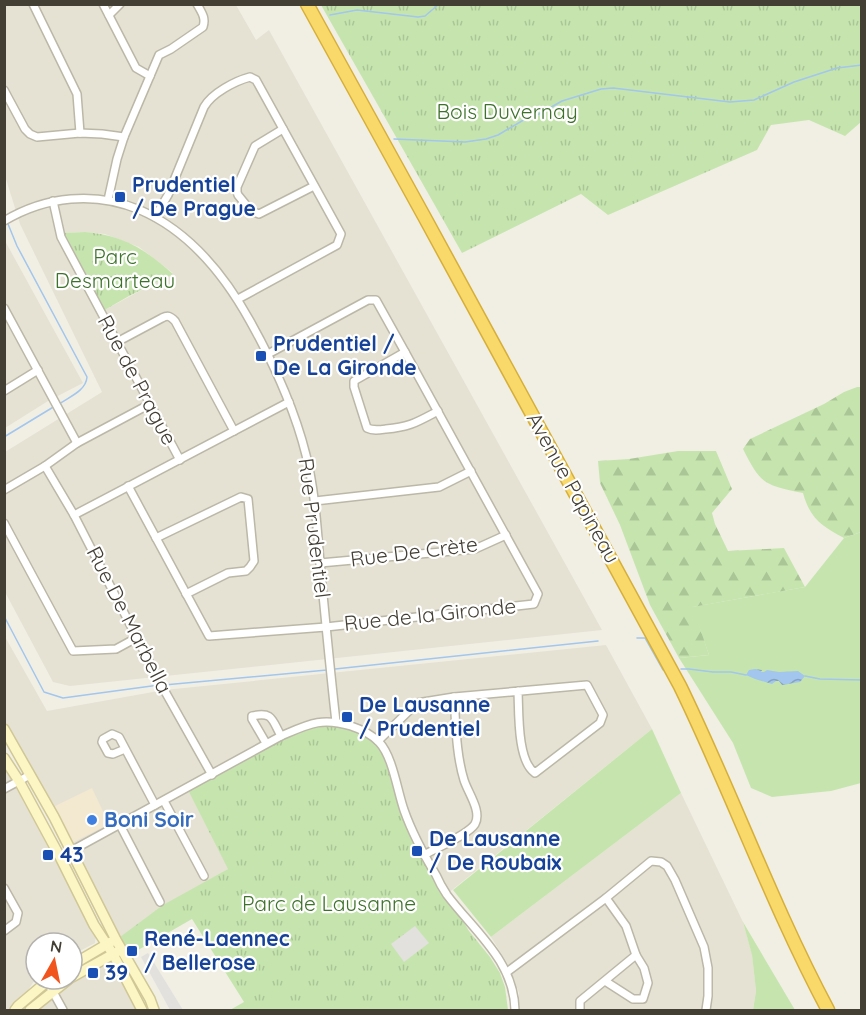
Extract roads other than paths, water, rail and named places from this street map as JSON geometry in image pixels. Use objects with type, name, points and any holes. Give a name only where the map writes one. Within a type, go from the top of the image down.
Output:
[{"type":"highway","name":"Avenue Papineau","points":[[307,4],[680,686],[717,765],[776,903],[829,1011]]},
{"type":"street","points":[[33,4],[77,94],[80,133]]},
{"type":"street","points":[[103,4],[136,68],[150,76]]},
{"type":"street","points":[[109,15],[120,4]]},
{"type":"street","points":[[108,200],[124,137],[159,55],[171,50],[203,27],[204,17],[197,4]]},
{"type":"street","points":[[155,218],[168,195],[208,100],[246,78],[256,80],[341,234],[337,245],[238,299]]},
{"type":"street","points":[[4,90],[25,129],[37,137],[80,133],[124,137]]},
{"type":"street","points":[[283,129],[253,149],[237,187],[238,195],[251,211],[259,214],[314,186]]},
{"type":"street","name":"Rue Prudentiel","points":[[4,221],[24,210],[53,201],[82,198],[108,200],[134,208],[155,218],[180,235],[220,273],[238,299],[268,354],[289,402],[306,456],[315,501],[336,722]]},
{"type":"street","name":"Rue de Prague","points":[[53,201],[61,237],[180,460]]},
{"type":"street","name":"Rue de la Gironde","points":[[128,486],[209,636],[326,627],[534,604],[538,594],[378,303],[372,299],[368,300],[268,354]]},
{"type":"street","points":[[4,308],[77,443]]},
{"type":"street","points":[[117,342],[162,318],[171,317],[234,431]]},
{"type":"street","points":[[405,352],[354,381],[367,428],[375,430],[404,427],[438,411]]},
{"type":"street","points":[[4,392],[38,370]]},
{"type":"street","points":[[74,515],[289,402]]},
{"type":"street","points":[[4,490],[45,466],[77,443],[150,404]]},
{"type":"street","name":"Rue De Marbella","points":[[45,466],[74,515],[158,679],[212,775]]},
{"type":"street","points":[[315,501],[439,488],[471,471]]},
{"type":"street","points":[[156,538],[241,497],[248,499],[254,561],[246,571],[228,573],[186,594]]},
{"type":"street","points":[[4,523],[73,651],[116,649],[138,637]]},
{"type":"street","name":"Rue De Crète","points":[[320,563],[475,549],[506,535]]},
{"type":"street","points":[[378,741],[417,703],[454,697],[518,691],[587,685],[603,715],[600,723],[535,773],[528,769],[519,737],[518,691]]},
{"type":"street","points":[[424,855],[470,830],[476,821],[477,811],[464,779],[457,747],[454,697]]},
{"type":"street","points":[[266,744],[252,716],[266,714],[270,716],[281,736]]},
{"type":"street","points":[[60,857],[281,736],[324,721],[360,729],[378,741],[390,762],[404,810],[424,855],[447,894],[491,948],[507,972],[515,1011]]},
{"type":"street","points":[[4,729],[54,817],[116,940],[117,952],[142,1011]]},
{"type":"street","points":[[125,748],[155,805]]},
{"type":"street","points":[[4,758],[60,857],[94,925],[106,945],[117,952],[150,999],[154,1011]]},
{"type":"street","points":[[4,789],[30,775]]},
{"type":"street","points":[[164,801],[204,876]]},
{"type":"street","points":[[120,825],[160,902]]},
{"type":"street","points":[[507,972],[606,898],[651,861],[661,861],[667,866],[675,880],[704,947],[708,968],[706,1011]]},
{"type":"street","points":[[4,888],[18,913],[16,922],[4,931]]},
{"type":"street","points":[[605,981],[633,999],[643,999],[648,983],[626,926],[606,898]]},
{"type":"street","points":[[84,958],[116,940]]},
{"type":"street","points":[[84,970],[117,952]]},
{"type":"street","points":[[580,1011],[580,1001],[636,955]]},
{"type":"street","points":[[15,1011],[36,991]]},
{"type":"street","points":[[30,1011],[52,991],[63,1011]]},
{"type":"water","points":[[749,670],[762,670],[761,672],[767,670],[798,671],[805,676],[800,682],[782,685],[776,681],[772,684],[746,675]]},
{"type":"waterway","points":[[330,15],[357,10],[418,17],[425,16],[439,4]]},
{"type":"waterway","points":[[394,139],[465,142],[486,139],[562,101],[601,89],[613,88],[730,102],[754,100],[794,82],[837,68],[862,65]]},
{"type":"waterway","points":[[8,224],[17,246],[87,377],[80,390],[59,404]]},
{"type":"waterway","points":[[4,437],[55,406]]},
{"type":"waterway","points":[[4,616],[44,692],[63,698],[159,685]]},
{"type":"waterway","points":[[637,638],[645,638],[664,670]]},
{"type":"waterway","points":[[335,669],[598,641]]},
{"type":"waterway","points":[[681,669],[746,675]]},
{"type":"waterway","points":[[164,685],[327,670]]},
{"type":"waterway","points":[[805,676],[820,679],[862,680]]},
{"type":"place","name":"Prudentiel / De Prague","points":[[120,197]]},
{"type":"place","name":"Prudentiel / De La Gironde","points":[[261,356]]},
{"type":"place","name":"De Lausanne / Prudentiel","points":[[347,717]]},
{"type":"place","name":"Boni Soir","points":[[92,820]]},
{"type":"place","name":"De Lausanne / De Roubaix","points":[[417,851]]},
{"type":"place","name":"43","points":[[48,855]]},
{"type":"place","name":"René-Laennec / Bellerose","points":[[132,951]]},
{"type":"place","name":"39","points":[[93,973]]},
{"type":"park label","name":"Bois Duvernay","points":[[507,112]]},
{"type":"park label","name":"Parc Desmarteau","points":[[115,269]]},
{"type":"park label","name":"Parc de Lausanne","points":[[329,904]]}]
